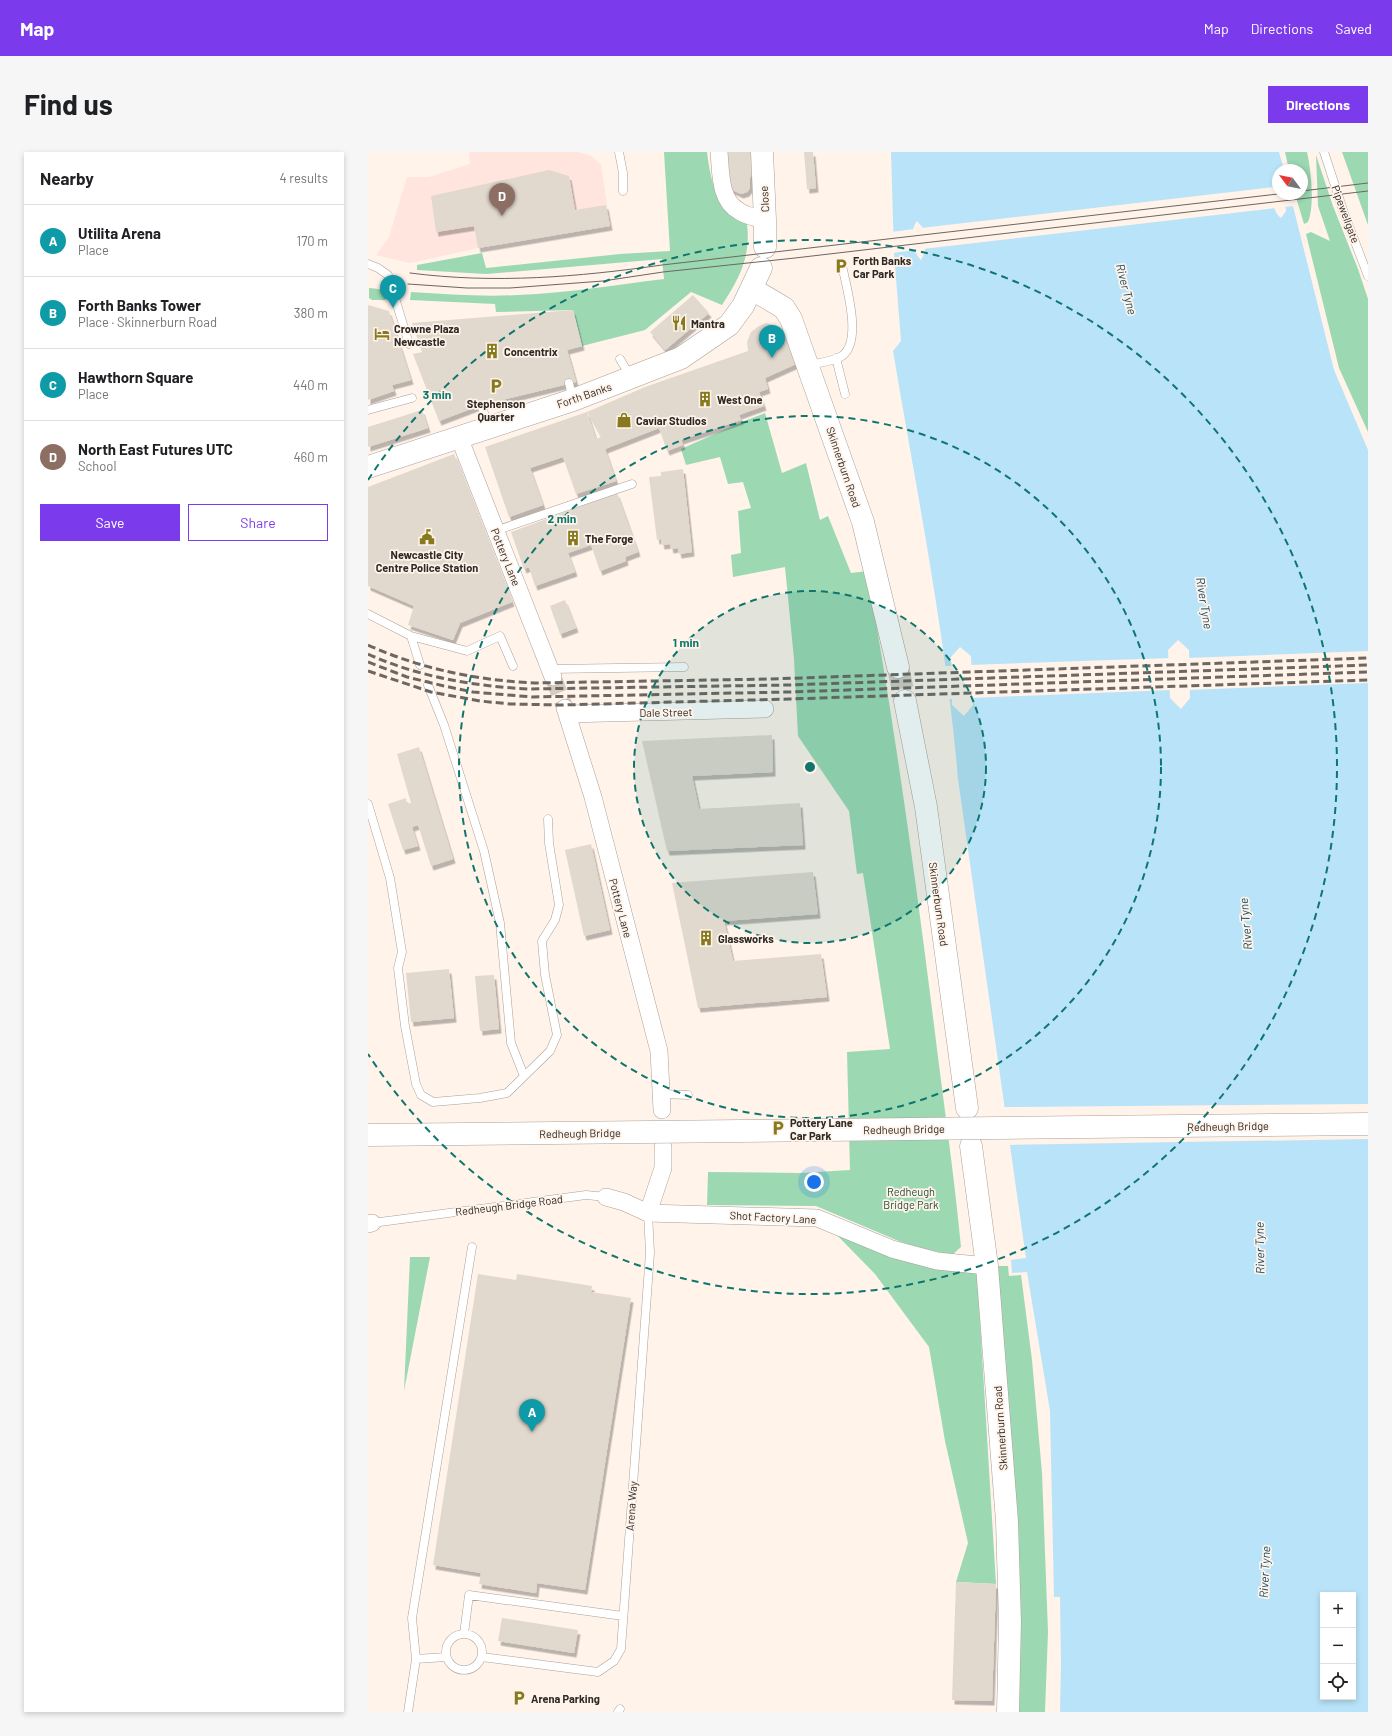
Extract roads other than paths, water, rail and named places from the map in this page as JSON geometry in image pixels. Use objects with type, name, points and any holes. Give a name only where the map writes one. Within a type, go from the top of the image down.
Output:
[{"type":"main road","name":"Close","points":[[762,152],[765,247]]},
{"type":"main road","name":"Forth Banks","points":[[368,467],[489,427],[571,391],[631,379],[681,358],[729,325],[743,306],[761,268]]},
{"type":"main road","name":"Skinnerburn Road","points":[[752,289],[784,308],[791,319],[809,366],[862,522],[898,667]]},
{"type":"main road","name":"Skinnerburn Road","points":[[905,700],[926,807],[966,1108]]},
{"type":"main road","name":"Redheugh Bridge","points":[[368,1135],[1368,1124]]},
{"type":"main road","name":"Skinnerburn Road","points":[[971,1146],[987,1266],[1007,1521],[1010,1622],[1008,1712]]},
{"type":"street","points":[[719,152],[722,182],[725,196],[729,204],[740,212],[765,220]]},
{"type":"street","name":"Pottery Lane","points":[[459,437],[552,673]]},
{"type":"street","name":"Dale Street","points":[[566,711],[765,709]]},
{"type":"street","name":"Pottery Lane","points":[[566,711],[593,797],[659,1051],[662,1102]]},
{"type":"street","points":[[648,1212],[663,1168],[663,1147]]},
{"type":"street","name":"Redheugh Bridge Road","points":[[606,1197],[624,1202],[648,1212]]},
{"type":"street","name":"Shot Factory Lane","points":[[648,1212],[817,1218],[892,1250],[937,1261],[987,1266]]},
{"type":"lane","points":[[619,152],[623,173],[623,191]]},
{"type":"lane","name":"Pipewellgate","points":[[1324,152],[1344,213],[1368,276]]},
{"type":"lane","points":[[368,264],[378,268],[388,275],[394,290],[409,344]]},
{"type":"lane","points":[[809,366],[841,356],[847,350],[852,340],[853,327],[842,264]]},
{"type":"lane","points":[[836,358],[845,394]]},
{"type":"lane","points":[[620,359],[631,379]]},
{"type":"lane","points":[[368,410],[412,398]]},
{"type":"lane","points":[[481,405],[489,427]]},
{"type":"lane","points":[[495,531],[632,484]]},
{"type":"lane","points":[[368,614],[411,636],[467,651],[500,636],[513,666]]},
{"type":"lane","points":[[411,636],[420,665]]},
{"type":"lane","points":[[552,673],[684,668]]},
{"type":"lane","points":[[428,685],[444,725],[484,851],[500,923],[511,1043],[524,1076]]},
{"type":"lane","points":[[368,804],[390,878],[402,952],[398,968],[405,1026],[416,1084],[422,1095],[433,1102],[480,1098],[506,1093],[550,1051],[557,1035],[545,975],[542,941],[555,920],[559,905],[549,843],[548,819]]},
{"type":"lane","points":[[662,1102],[688,1095]]},
{"type":"lane","name":"Redheugh Bridge Road","points":[[370,1224],[586,1195],[606,1197]]},
{"type":"lane","name":"Arena Way","points":[[482,1657],[598,1672],[614,1661],[621,1649],[650,1253],[648,1212]]},
{"type":"lane","points":[[408,1712],[416,1659],[412,1618],[472,1247]]},
{"type":"lane","points":[[464,1634],[469,1595],[623,1616]]},
{"type":"lane","points":[[464,1634],[475,1638],[480,1643],[482,1650],[482,1657],[475,1667],[465,1671],[453,1667],[446,1656],[447,1646],[450,1640],[455,1636],[464,1634]]},
{"type":"lane","points":[[416,1659],[446,1656]]},
{"type":"water","name":"River Tyne","points":[[891,152],[1279,152],[1282,164],[1272,164],[1273,205],[1281,218],[1286,211],[1285,200],[1292,200],[1334,370],[1368,450],[1368,1712],[1060,1712],[1060,1597],[1054,1597],[1050,1411],[1027,1272],[1012,1273],[1011,1260],[1026,1258],[958,779],[946,672],[921,511],[893,351],[901,341],[894,253]],"holes":[[[917,221],[923,228],[925,252],[921,260],[915,252],[912,241],[914,225]],[[1178,640],[1189,650],[1190,698],[1181,709],[1170,698],[1168,650]],[[960,647],[971,656],[973,705],[964,716],[952,705],[951,657]]]},
{"type":"tunnel","points":[[898,667],[905,701]]},
{"type":"tunnel","points":[[553,677],[565,708]]},
{"type":"tram line","points":[[1308,190],[1368,183]]},
{"type":"tram line","points":[[408,284],[467,288],[510,288],[603,281],[663,272],[1368,191]]},
{"type":"tram line","points":[[410,273],[473,278],[536,278],[568,276],[1272,195]]},
{"type":"railway","points":[[368,645],[408,661],[449,672],[491,679],[534,683],[771,679],[1368,658]]},
{"type":"railway","points":[[368,654],[406,669],[446,679],[487,686],[528,689],[788,685],[1368,665]]},
{"type":"railway","points":[[368,662],[407,677],[444,686],[473,692],[532,697],[789,692],[1368,672]]},
{"type":"railway","points":[[368,671],[431,692],[480,701],[510,704],[562,705],[1368,680]]},
{"type":"place","name":"North East Futures UTC","points":[[502,216]]},
{"type":"place","name":"Forth Banks Car Park","points":[[841,266]]},
{"type":"place","name":"Hawthorn Square","points":[[393,308]]},
{"type":"place","name":"Mantra","points":[[679,323]]},
{"type":"place","name":"Crowne Plaza Newcastle","points":[[382,334]]},
{"type":"place","name":"Concentrix","points":[[492,351]]},
{"type":"place","name":"Forth Banks Tower","points":[[772,358]]},
{"type":"place","name":"Stephenson Quarter","points":[[496,386]]},
{"type":"place","name":"West One","points":[[705,399]]},
{"type":"place","name":"Caviar Studios","points":[[624,420]]},
{"type":"place","name":"Newcastle City Centre Police Station","points":[[427,537]]},
{"type":"place","name":"The Forge","points":[[573,538]]},
{"type":"place","name":"Glassworks","points":[[706,938]]},
{"type":"place","name":"Pottery Lane Car Park","points":[[778,1128]]},
{"type":"place","name":"Utilita Arena","points":[[532,1432]]},
{"type":"place","name":"Arena Parking","points":[[519,1698]]},
{"type":"park label","name":"Redheugh Bridge Park","points":[[911,1197]]}]
